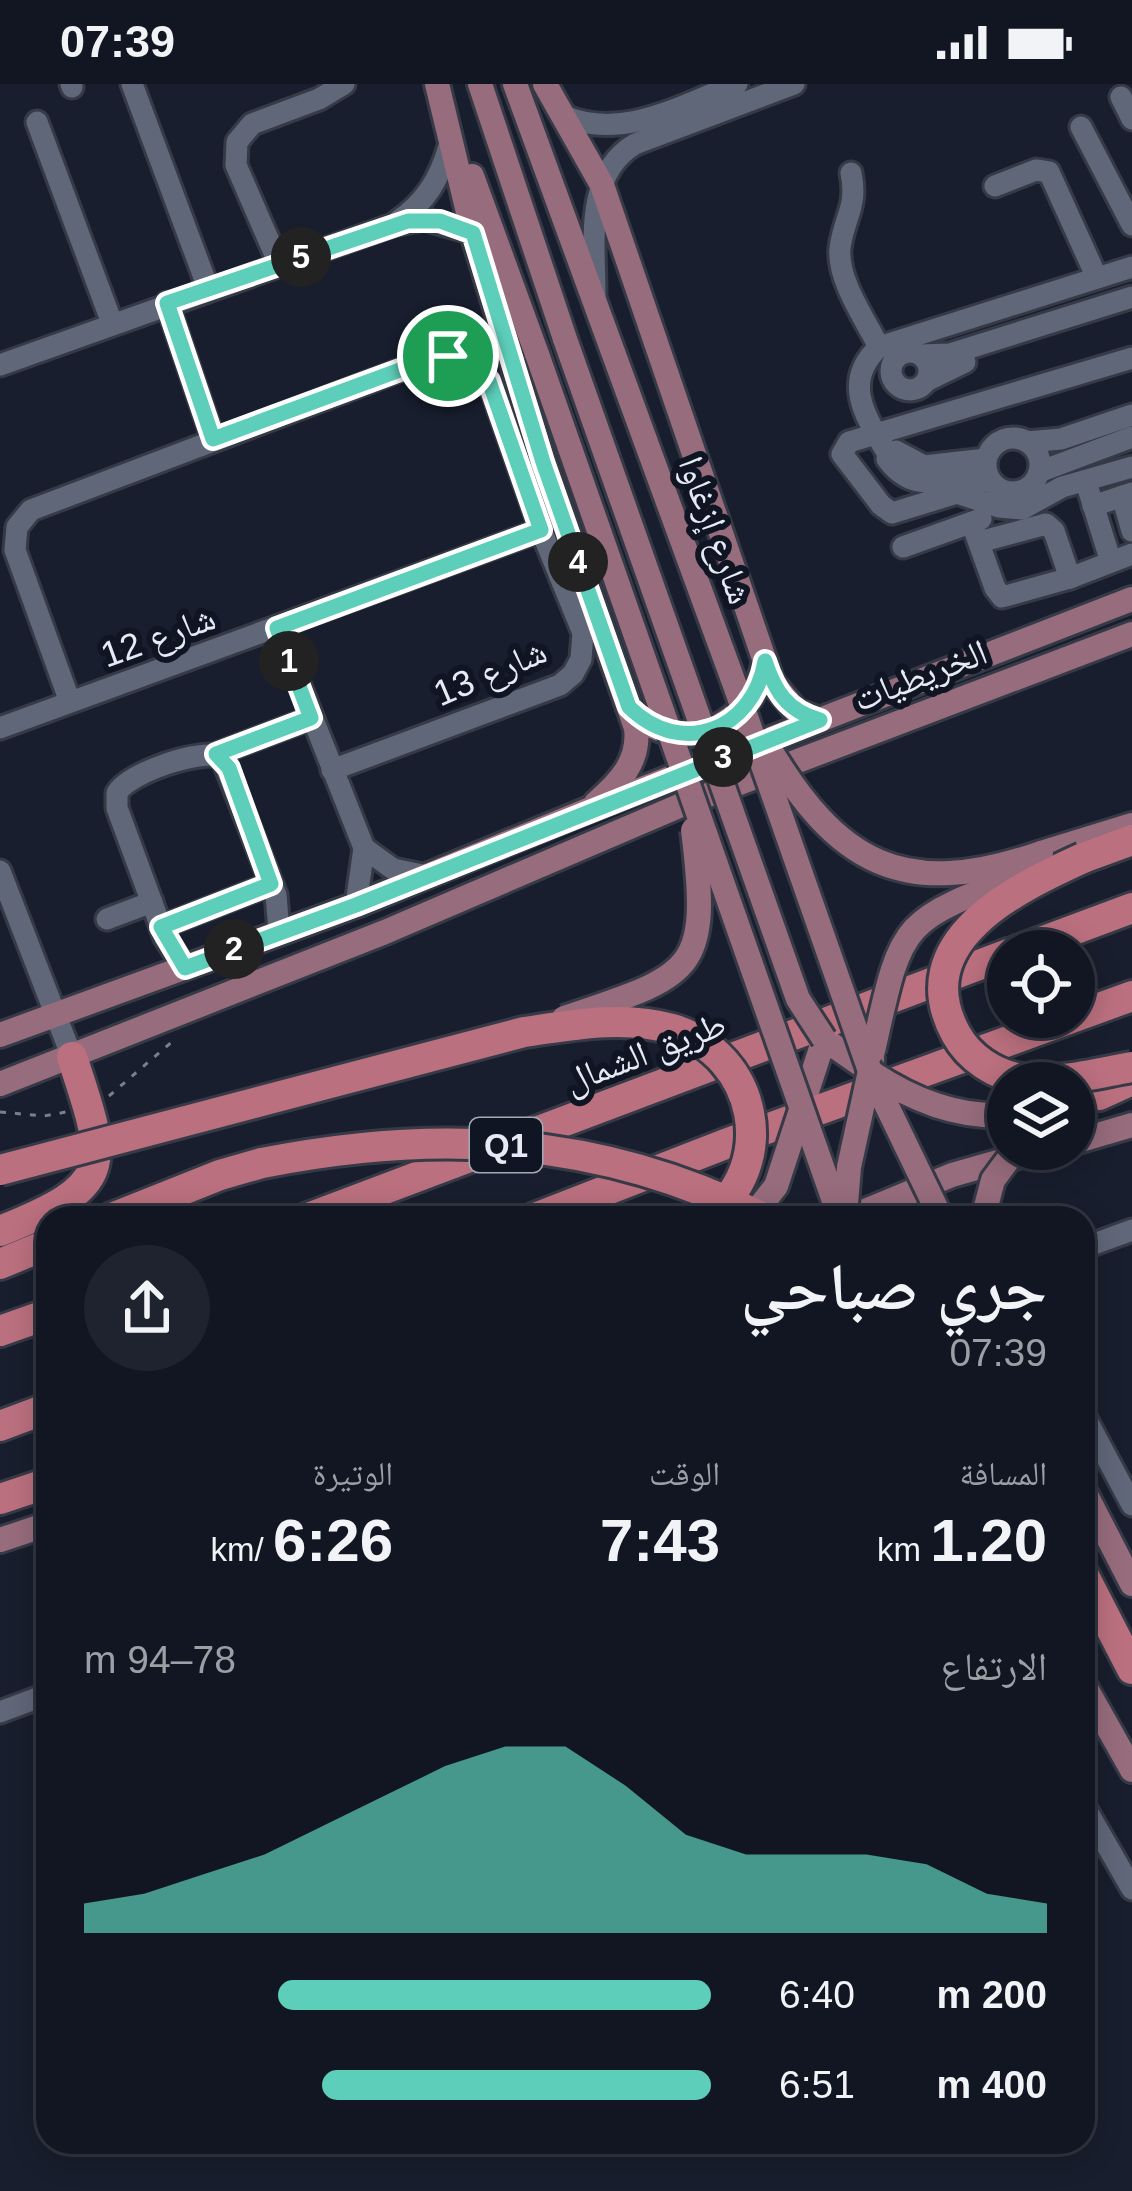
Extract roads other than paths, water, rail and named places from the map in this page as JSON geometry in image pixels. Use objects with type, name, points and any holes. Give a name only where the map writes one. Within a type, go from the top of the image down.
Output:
[{"type":"highway","points":[[1132,840],[1083,858],[1005,897],[968,929],[946,971],[946,1010],[955,1033],[968,1051],[992,1069],[1018,1079],[1132,1067]]},
{"type":"highway","points":[[1073,930],[1132,908]]},
{"type":"highway","name":"طريق الشمال","points":[[341,1206],[987,962]]},
{"type":"highway","name":"Q1","points":[[566,1206],[1132,996]]},
{"type":"highway","points":[[0,1170],[524,1032],[596,1023],[647,1024],[690,1036],[725,1062],[747,1101],[752,1145],[733,1195],[721,1206]]},
{"type":"highway","points":[[55,1206],[83,1190],[94,1168],[95,1129],[72,1057]]},
{"type":"highway","points":[[1095,1096],[1132,1080]]},
{"type":"highway","points":[[142,1206],[262,1163],[340,1147],[406,1142],[535,1147],[598,1157],[692,1186],[736,1206]]},
{"type":"highway","points":[[0,1231],[36,1215]]},
{"type":"highway","points":[[0,1264],[36,1249]]},
{"type":"highway","points":[[0,1331],[36,1318]]},
{"type":"highway","points":[[0,1426],[36,1412]]},
{"type":"highway","points":[[4,1499],[36,1487]]},
{"type":"highway","points":[[1095,1598],[1132,1670]]},
{"type":"main road","points":[[438,84],[473,233],[543,462],[636,728],[635,754],[625,773],[590,808]]},
{"type":"main road","points":[[438,84],[801,1110],[839,1206]]},
{"type":"main road","points":[[480,84],[798,999],[824,1039],[870,1071],[935,1106],[987,1115]]},
{"type":"main road","name":"شارع إزغاوا","points":[[515,84],[870,1071],[935,1206]]},
{"type":"main road","points":[[545,84],[602,185],[772,682],[786,703],[820,720]]},
{"type":"main road","name":"الخريطيات","points":[[0,1035],[356,905],[590,808],[1132,599]]},
{"type":"main road","name":"الخريطيات","points":[[0,1084],[385,932],[700,797],[1132,634]]},
{"type":"main road","points":[[629,707],[669,734],[710,729],[731,719],[752,699],[765,661]]},
{"type":"main road","points":[[737,691],[794,788],[824,825],[856,850],[888,864],[932,872],[976,872],[1132,825]]},
{"type":"main road","points":[[524,1032],[655,986],[689,956],[702,910],[686,780]]},
{"type":"main road","points":[[845,1206],[849,1167],[898,949],[920,921],[960,898],[1083,858]]},
{"type":"main road","points":[[760,1206],[776,1186],[824,1039],[832,987],[820,929]]},
{"type":"main road","points":[[1095,1136],[1132,1125]]},
{"type":"main road","points":[[874,1206],[987,1165]]},
{"type":"main road","points":[[986,1206],[1000,1170]]},
{"type":"main road","points":[[1095,1512],[1132,1584]]},
{"type":"main road","points":[[0,1540],[36,1527]]},
{"type":"main road","points":[[1095,1705],[1132,1771]]},
{"type":"street","points":[[132,84],[208,289]]},
{"type":"street","points":[[279,264],[236,165],[237,142],[252,124],[319,99],[344,84]]},
{"type":"street","points":[[600,319],[595,241],[602,185],[610,165],[671,120],[736,84]]},
{"type":"street","points":[[564,116],[608,127],[671,120],[794,84]]},
{"type":"street","points":[[1121,97],[1132,119]]},
{"type":"street","points":[[37,122],[112,323]]},
{"type":"street","points":[[1081,127],[1132,225]]},
{"type":"street","points":[[393,225],[424,200],[449,146]]},
{"type":"street","points":[[995,186],[1036,170],[1049,172],[1058,183],[1096,278]]},
{"type":"street","points":[[851,173],[855,204],[842,239],[841,266],[879,347]]},
{"type":"street","points":[[0,365],[393,225],[440,221],[473,233]]},
{"type":"street","points":[[882,445],[864,413],[858,389],[863,366],[879,347],[1132,267]]},
{"type":"street","points":[[1132,297],[970,347],[922,356],[902,353],[893,363],[891,376],[899,387],[912,391],[953,365],[1132,311]]},
{"type":"street","points":[[970,347],[1024,300]]},
{"type":"street","points":[[167,303],[213,439]]},
{"type":"street","name":"شارع 13","points":[[70,702],[17,563],[17,527],[31,510],[427,360],[448,356],[466,360],[477,365],[489,381],[583,633],[581,658],[560,685],[332,770]]},
{"type":"street","points":[[922,356],[929,367],[928,380]]},
{"type":"street","points":[[882,445],[1132,358]]},
{"type":"street","points":[[1027,442],[1061,439],[1132,415]]},
{"type":"street","points":[[1039,472],[1132,437]]},
{"type":"street","points":[[990,481],[899,513],[886,510],[842,454],[849,442],[882,445],[924,466],[990,481],[1014,492],[1030,486],[1039,472],[1038,455],[1027,442],[1003,440],[990,481],[975,533],[994,588],[1002,597],[1122,558],[1085,482]]},
{"type":"street","points":[[990,481],[1022,508],[1053,491],[1132,467]]},
{"type":"street","points":[[1093,506],[1127,495],[1132,531]]},
{"type":"street","points":[[903,547],[1046,524],[1054,531],[1070,578]]},
{"type":"street","name":"شارع 12","points":[[0,728],[541,530]]},
{"type":"street","points":[[277,628],[364,848],[356,905]]},
{"type":"street","points":[[185,968],[161,927],[117,808],[116,793],[126,780],[200,753],[216,754],[311,718]]},
{"type":"street","points":[[216,754],[229,768],[271,884],[279,931]]},
{"type":"street","points":[[364,848],[393,868],[428,876]]},
{"type":"street","points":[[0,871],[72,1057]]},
{"type":"street","points":[[161,927],[271,884]]},
{"type":"street","points":[[107,919],[152,902]]},
{"type":"street","points":[[1095,1244],[1132,1230]]},
{"type":"street","points":[[1095,1436],[1132,1505]]},
{"type":"street","points":[[0,1712],[36,1698]]},
{"type":"street","points":[[1095,1825],[1132,1889]]}]
